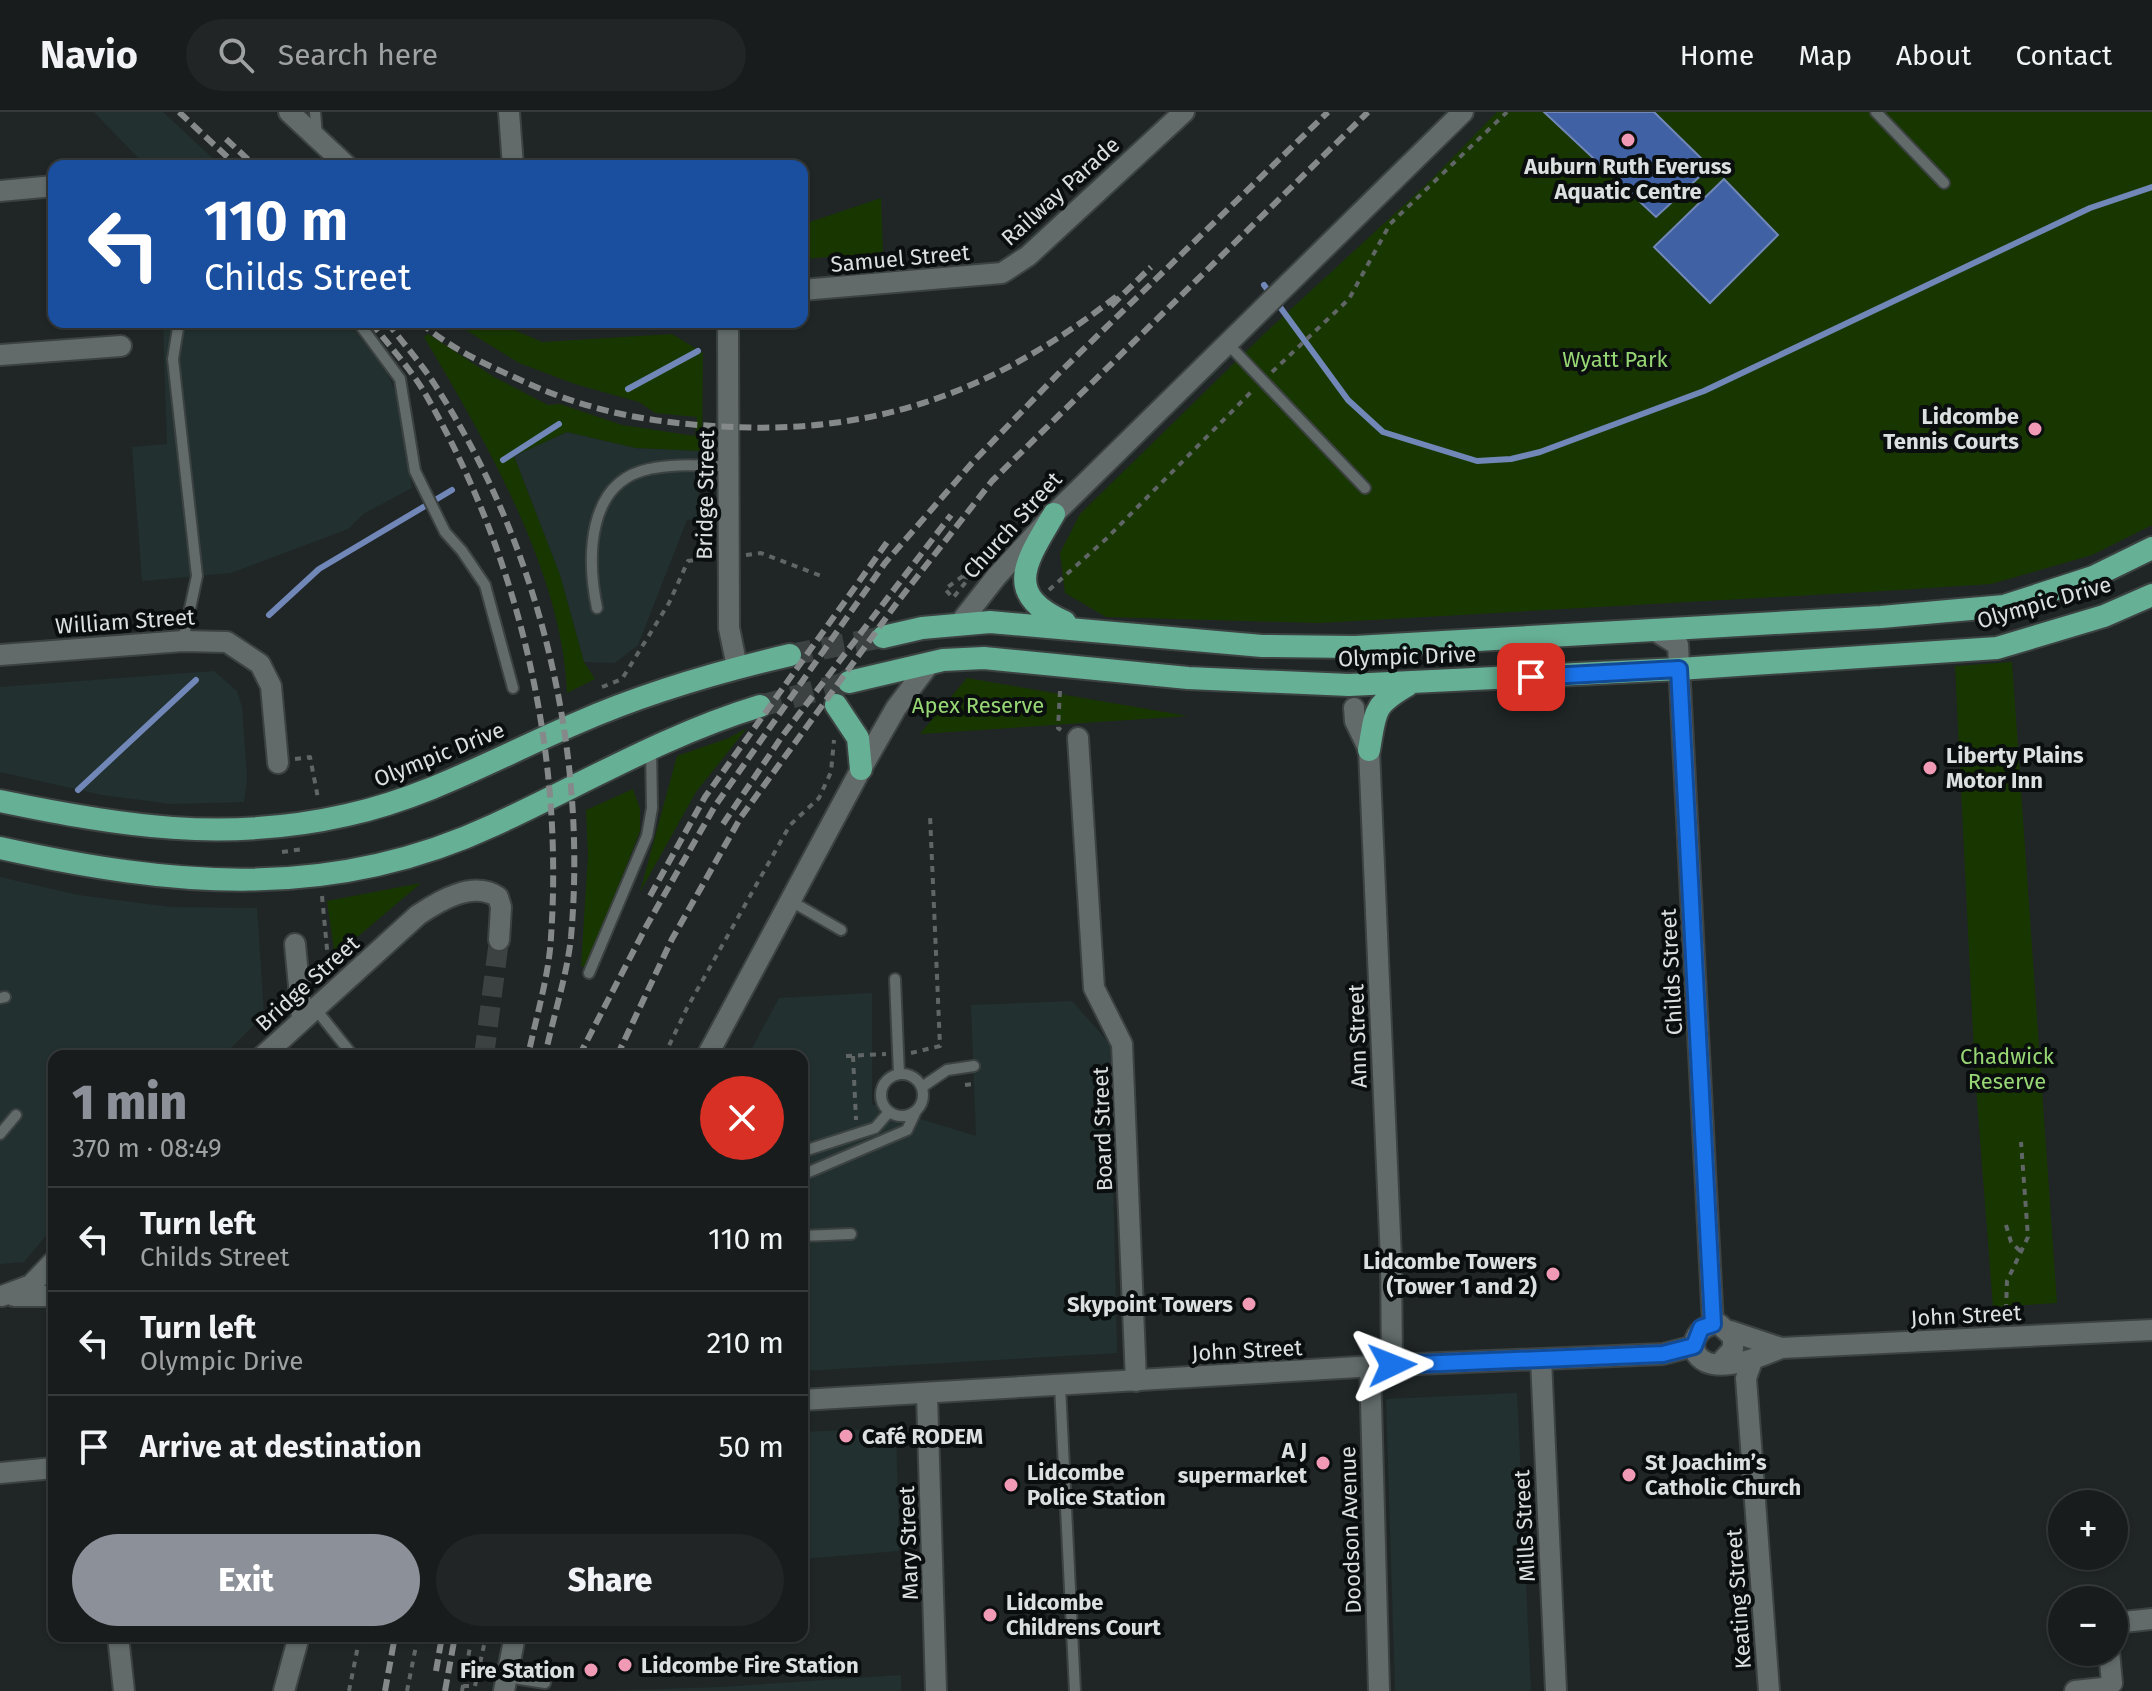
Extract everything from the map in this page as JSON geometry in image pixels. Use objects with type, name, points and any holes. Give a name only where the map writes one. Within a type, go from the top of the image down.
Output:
[{"type":"highway","points":[[1054,514],[1028,559],[1024,574],[1027,594],[1045,614],[1077,628]]},
{"type":"highway","name":"Olympic Drive","points":[[883,637],[960,623],[1077,628],[1262,646],[1355,647],[2004,606],[2093,577],[2152,548]]},
{"type":"highway","name":"Olympic Drive","points":[[849,682],[930,663],[996,658],[1061,667],[1258,683],[1412,683],[1997,648],[2104,616],[2152,595]]},
{"type":"highway","points":[[960,623],[977,647],[996,658]]},
{"type":"highway","name":"Church Street","points":[[930,663],[960,623]]},
{"type":"highway","name":"Olympic Drive","points":[[0,801],[109,824],[164,830],[252,830],[314,822],[377,808],[436,788],[589,718],[737,667],[790,655]]},
{"type":"highway","points":[[1369,750],[1375,717],[1383,699],[1412,683]]},
{"type":"highway","points":[[0,848],[103,870],[186,880],[241,881],[333,872],[405,857],[466,837],[651,746],[760,706]]},
{"type":"highway","points":[[842,712],[858,738],[861,769]]},
{"type":"street","points":[[289,112],[341,160]]},
{"type":"street","points":[[509,112],[513,160]]},
{"type":"street","name":"Railway Parade","points":[[1002,273],[1028,256],[1184,112]]},
{"type":"street","name":"Church Street","points":[[960,623],[1054,514],[1463,112]]},
{"type":"street","points":[[0,191],[48,187]]},
{"type":"street","name":"Samuel Street","points":[[808,289],[1002,273]]},
{"type":"street","name":"Bridge Street","points":[[728,328],[731,466],[729,628],[737,667]]},
{"type":"street","points":[[0,355],[121,346]]},
{"type":"street","name":"Childs Street","points":[[1654,630],[1678,645],[1721,1328]]},
{"type":"street","name":"William Street","points":[[0,655],[183,641],[227,642],[251,655],[260,664],[271,686],[278,763]]},
{"type":"street","name":"Church Street","points":[[710,1050],[861,769],[896,708],[930,663]]},
{"type":"street","name":"Ann Street","points":[[1354,708],[1355,721],[1369,750],[1391,1259],[1392,1365]]},
{"type":"street","name":"Board Street","points":[[1078,738],[1094,988],[1122,1044],[1136,1381]]},
{"type":"street","name":"Bridge Street","points":[[269,1050],[418,915],[445,898],[484,891],[498,897],[501,907],[499,940]]},
{"type":"street","points":[[295,944],[308,1013]]},
{"type":"street","points":[[1,1296],[31,1285],[48,1267]]},
{"type":"street","points":[[1,1296],[48,1296]]},
{"type":"street","points":[[1701,1328],[1721,1328],[1733,1349],[1721,1362],[1704,1361],[1694,1346],[1701,1328]]},
{"type":"street","name":"John Street","points":[[1721,1328],[1781,1348],[2152,1330]]},
{"type":"street","name":"John Street","points":[[808,1400],[1392,1365],[1663,1354],[1694,1346]]},
{"type":"street","name":"John Street","points":[[1721,1362],[1752,1361],[1781,1348]]},
{"type":"street","name":"Mills Street","points":[[1541,1359],[1556,1691]]},
{"type":"street","name":"Keating Street","points":[[1752,1361],[1746,1378],[1769,1691]]},
{"type":"street","name":"Doodson Avenue","points":[[1370,1367],[1379,1691]]},
{"type":"street","name":"Mary Street","points":[[927,1395],[936,1691]]},
{"type":"street","points":[[0,1473],[48,1469]]},
{"type":"street","points":[[2128,1622],[2152,1619]]},
{"type":"street","points":[[119,1642],[124,1691]]},
{"type":"street","points":[[284,1691],[298,1642]]},
{"type":"street","points":[[293,1691],[299,1642]]},
{"type":"street","points":[[505,1687],[514,1642]]},
{"type":"street","points":[[2075,1691],[2109,1685],[2113,1676],[2111,1666]]},
{"type":"lane","points":[[315,112],[317,138]]},
{"type":"lane","points":[[1876,112],[1944,183]]},
{"type":"lane","points":[[178,328],[173,359],[197,576],[183,641]]},
{"type":"lane","points":[[362,328],[400,379],[411,452],[423,489],[432,510],[485,585],[513,688]]},
{"type":"lane","points":[[1227,343],[1365,488]]},
{"type":"lane","points":[[597,608],[589,560],[598,517],[607,497],[633,474],[647,469],[731,466]]},
{"type":"lane","points":[[589,973],[647,836],[652,808],[651,746]]},
{"type":"lane","points":[[789,900],[841,930]]},
{"type":"lane","points":[[895,979],[899,1074]]},
{"type":"lane","points":[[308,1013],[348,1050]]},
{"type":"lane","points":[[922,1087],[947,1070],[974,1066]]},
{"type":"lane","points":[[808,1172],[907,1130],[923,1101],[922,1087],[913,1076],[899,1074],[883,1086],[881,1101],[889,1112],[902,1117],[915,1113]]},
{"type":"lane","points":[[808,1150],[875,1128],[889,1112]]},
{"type":"lane","points":[[0,1134],[16,1115]]},
{"type":"lane","points":[[808,1236],[851,1234]]},
{"type":"lane","points":[[1060,1386],[1075,1691]]},
{"type":"lane","points":[[505,1687],[545,1683]]},
{"type":"path","points":[[1038,593],[1048,591],[1106,539],[1261,382],[1349,299],[1390,224],[1507,112]]},
{"type":"path","points":[[1458,159],[1463,165]]},
{"type":"path","points":[[761,553],[824,577]]},
{"type":"path","points":[[592,692],[622,679],[669,603],[688,561]]},
{"type":"path","points":[[963,576],[969,578],[953,598],[945,589],[963,576]]},
{"type":"path","points":[[1060,691],[1058,728],[1078,738]]},
{"type":"path","points":[[667,1050],[687,1008],[790,825],[819,798],[831,772],[835,732],[842,712]]},
{"type":"path","points":[[278,763],[310,757],[318,798],[333,796]]},
{"type":"path","points":[[846,1056],[898,1053],[940,1046],[930,815]]},
{"type":"path","points":[[282,852],[303,849]]},
{"type":"path","points":[[322,896],[329,971],[337,986]]},
{"type":"path","points":[[853,1056],[856,1120]]},
{"type":"path","points":[[2006,1310],[2007,1281],[2028,1237],[2021,1142]]},
{"type":"path","points":[[2006,1225],[2011,1242],[2022,1253]]},
{"type":"path","points":[[349,1691],[359,1642]]},
{"type":"path","points":[[407,1691],[417,1642]]},
{"type":"path","points":[[471,1642],[462,1689],[475,1686],[485,1642]]},
{"type":"shaded area","points":[[94,112],[163,112],[215,160],[140,160]]},
{"type":"shaded area","points":[[163,328],[353,328],[385,369],[396,392],[412,488],[363,514],[348,529],[231,573],[142,581],[132,447],[167,444]]},
{"type":"shaded area","points":[[567,432],[636,448],[702,451],[697,519],[687,520],[638,645],[615,663],[584,662],[560,575],[514,456]]},
{"type":"shaded area","points":[[214,671],[237,691],[242,707],[247,778],[244,802],[171,804],[102,795],[0,772],[0,687]]},
{"type":"shaded area","points":[[0,877],[78,895],[171,907],[257,908],[264,1015],[229,1050],[48,1050],[48,1233],[24,1262],[0,1264]]},
{"type":"shaded area","points":[[872,993],[872,1104],[976,1136],[971,1005],[1072,1001],[1110,1044],[1117,1353],[808,1371],[808,1050],[751,1050],[779,998]]},
{"type":"shaded area","points":[[1517,1393],[1531,1691],[1395,1691],[1386,1399]]},
{"type":"shaded area","points":[[896,1428],[899,1551],[808,1559],[808,1432]]},
{"type":"shaded area","points":[[901,1675],[901,1691],[599,1691],[722,1687]]},
{"type":"green space","name":"Wyatt Park","points":[[1497,112],[2152,112],[2152,525],[2092,555],[1991,584],[1883,591],[1319,623],[1106,617],[1065,593],[1060,553],[1080,514],[1264,334],[1430,181]]},
{"type":"green space","points":[[881,198],[883,253],[808,259],[808,223]]},
{"type":"green space","points":[[463,328],[510,328],[542,342],[672,334],[703,353],[702,451],[636,448],[567,432],[514,456],[560,575],[584,662],[595,679],[567,693],[562,647],[536,554],[495,462],[424,337],[428,334],[494,377],[548,405],[560,404],[622,425],[695,436],[697,417],[655,413],[639,402],[575,384],[519,363]]},
{"type":"green space","name":"Chadwick Reserve","points":[[2012,662],[2057,1303],[1993,1307],[1975,1074],[1955,666]]},
{"type":"green space","name":"Apex Reserve","points":[[967,678],[1188,716],[920,734]]},
{"type":"green space","points":[[747,728],[696,792],[640,892],[677,756],[729,738]]},
{"type":"green space","points":[[633,789],[640,809],[640,831],[586,968],[581,966],[588,856],[586,810]]},
{"type":"green space","points":[[421,883],[335,956],[327,901]]},
{"type":"water","name":"Auburn Ruth Everuss Aquatic Centre","points":[[1544,112],[1654,112],[1710,167],[1656,217]]},
{"type":"water","points":[[1724,179],[1778,235],[1710,303],[1654,247]]},
{"type":"waterway","points":[[1264,285],[1348,400],[1383,432],[1477,461],[1511,459],[1540,452],[1704,391],[2090,208],[2152,187]]},
{"type":"waterway","points":[[628,389],[698,351]]},
{"type":"waterway","points":[[503,460],[559,424]]},
{"type":"waterway","points":[[269,615],[319,569],[452,490]]},
{"type":"waterway","points":[[78,790],[196,680]]},
{"type":"tunnel","points":[[790,655],[883,637]]},
{"type":"tunnel","points":[[760,706],[849,682]]},
{"type":"tunnel","points":[[485,1050],[499,940]]},
{"type":"railway","points":[[179,112],[231,160]]},
{"type":"railway","points":[[582,1050],[647,925],[715,806],[885,563],[972,463],[1058,374],[1328,112]]},
{"type":"railway","points":[[620,1050],[672,939],[741,817],[899,600],[992,481],[1368,112]]},
{"type":"railway","points":[[226,139],[249,160]]},
{"type":"railway","points":[[1111,306],[1151,267]]},
{"type":"railway","points":[[428,328],[484,363],[548,392],[594,407],[664,421],[771,428],[826,424],[928,402],[1024,359],[1117,296]]},
{"type":"railway","points":[[376,328],[420,385],[459,457],[487,522],[510,588],[528,657],[542,726],[550,796],[553,867],[550,952],[529,1050]]},
{"type":"railway","points":[[392,328],[430,377],[471,447],[503,512],[528,580],[548,650],[563,721],[572,794],[574,866],[569,952],[546,1050]]},
{"type":"railway","points":[[723,824],[783,735],[951,515]]},
{"type":"railway","points":[[650,896],[705,797],[888,541]]},
{"type":"railway","points":[[385,1691],[394,1642]]},
{"type":"railway","points":[[436,1671],[441,1642]]},
{"type":"railway","points":[[445,1691],[454,1642]]},
{"type":"place","name":"Auburn Ruth Everuss Aquatic Centre","points":[[1628,140]]},
{"type":"place","name":"Lidcombe Tennis Courts","points":[[2035,429]]},
{"type":"place","name":"Liberty Plains Motor Inn","points":[[1930,768]]},
{"type":"place","name":"Lidcombe Towers (Tower 1 and 2)","points":[[1553,1274]]},
{"type":"place","name":"Skypoint Towers","points":[[1249,1304]]},
{"type":"place","name":"Café RODEM","points":[[846,1436]]},
{"type":"place","name":"A J supermarket","points":[[1323,1463]]},
{"type":"place","name":"St Joachim’s Catholic Church","points":[[1629,1475]]},
{"type":"place","name":"Lidcombe Police Station","points":[[1011,1485]]},
{"type":"place","name":"Lidcombe Childrens Court","points":[[990,1615]]},
{"type":"place","name":"Lidcombe Fire Station","points":[[625,1665]]},
{"type":"place","name":"Fire Station","points":[[591,1670]]},
{"type":"route","points":[[1392,1365],[1663,1354],[1694,1346],[1701,1328],[1713,1324],[1679,669],[1531,677]]}]
